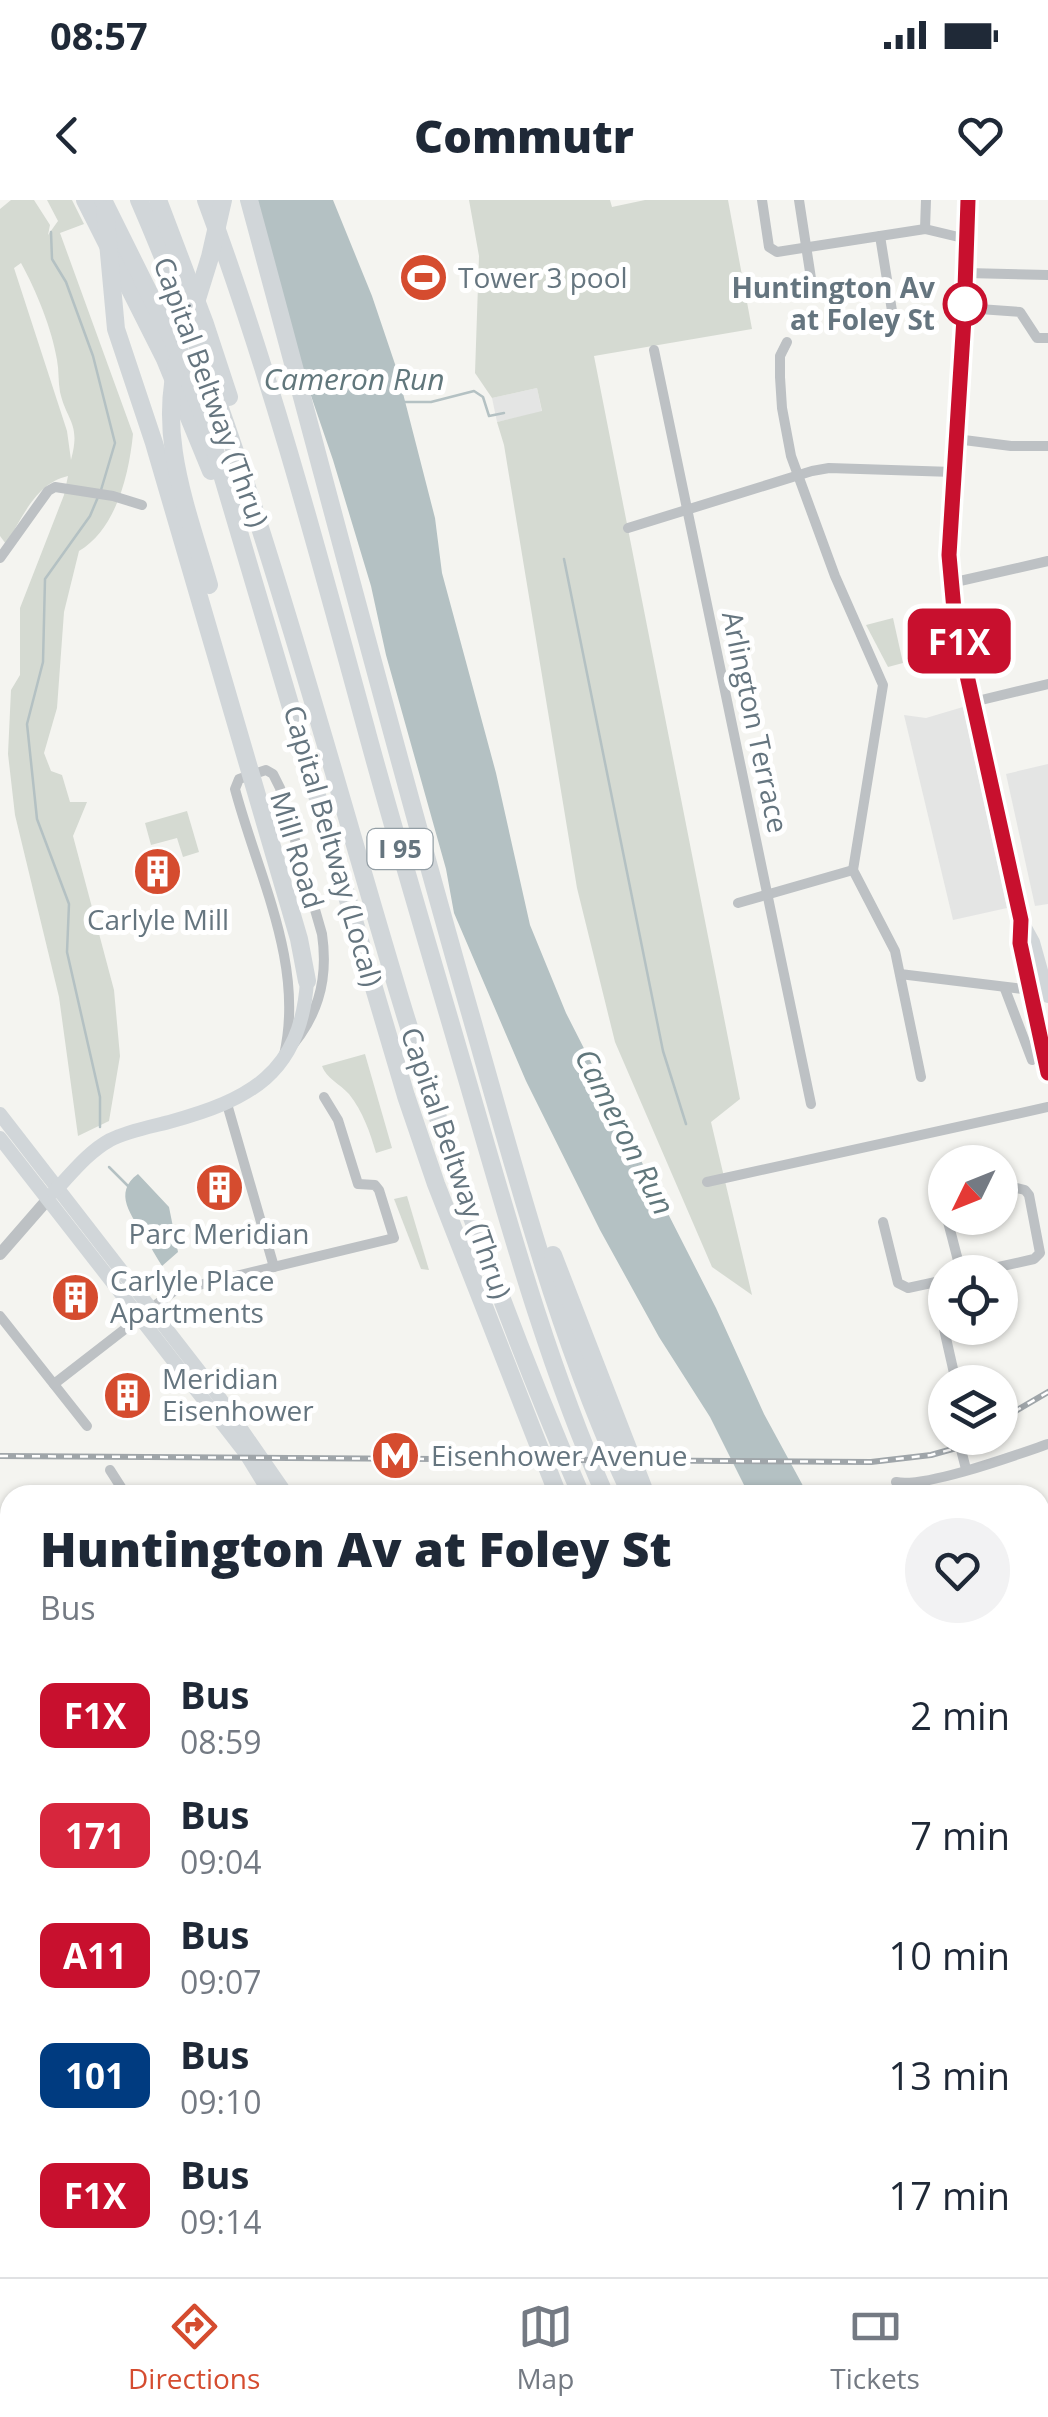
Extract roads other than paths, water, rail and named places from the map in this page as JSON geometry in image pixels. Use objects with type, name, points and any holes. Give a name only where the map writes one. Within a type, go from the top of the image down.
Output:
[{"type":"highway","points":[[85,200],[165,359],[250,567]]},
{"type":"highway","points":[[104,200],[116,330],[296,909]]},
{"type":"highway","name":"Capital Beltway (Local)","points":[[104,200],[193,389],[229,490],[406,1096],[436,1184],[554,1485]]},
{"type":"highway","name":"Capital Beltway (Thru)","points":[[139,200],[218,402],[287,606],[434,1108],[503,1301],[578,1485]]},
{"type":"highway","points":[[158,200],[206,324],[252,471],[287,606]]},
{"type":"highway","name":"Capital Beltway (Thru)","points":[[206,200],[272,396],[524,1274],[553,1363],[601,1485]]},
{"type":"highway","points":[[223,200],[174,374],[170,441],[296,909],[307,981]]},
{"type":"highway","name":"I 95","points":[[249,200],[402,781],[503,1129],[573,1352],[627,1485]]},
{"type":"highway","points":[[503,1129],[642,1485]]},
{"type":"main road","points":[[968,200],[965,308],[949,537],[951,583],[955,621],[1021,920],[1020,943],[1048,1073]]},
{"type":"main road","points":[[1021,920],[1034,942],[1048,993]]},
{"type":"main road","name":"Mill Road","points":[[53,1194],[90,1154],[114,1138],[227,1104],[262,1083],[284,1055],[301,1016],[307,981]]},
{"type":"main road","points":[[0,1114],[53,1194],[144,1313],[265,1485]]},
{"type":"main road","points":[[0,1138],[53,1194]]},
{"type":"main road","points":[[144,1313],[246,1432],[280,1485]]},
{"type":"street","points":[[762,200],[772,250],[926,229],[966,239]]},
{"type":"street","points":[[799,200],[814,298]]},
{"type":"street","points":[[926,200],[926,229]]},
{"type":"street","points":[[939,230],[967,219]]},
{"type":"street","points":[[880,236],[892,317]]},
{"type":"street","points":[[966,273],[1048,274]]},
{"type":"street","points":[[965,308],[1020,312],[1037,338],[1048,338]]},
{"type":"street","points":[[787,342],[780,360],[782,408],[798,476],[835,576],[883,685],[853,870],[895,951],[921,1078]]},
{"type":"street","name":"Arlington Terrace","points":[[654,350],[811,1104]]},
{"type":"street","points":[[956,439],[1048,446]]},
{"type":"street","points":[[628,528],[829,468],[954,472]]},
{"type":"street","points":[[0,558],[48,491],[64,486],[142,506]]},
{"type":"street","points":[[951,583],[1048,560]]},
{"type":"street","points":[[973,702],[1048,684]]},
{"type":"street","name":"Mill Road","points":[[266,770],[273,774],[280,788],[324,955],[315,1012],[304,1033],[284,1055],[290,1022],[288,973],[236,789],[239,779],[266,770]]},
{"type":"street","points":[[738,904],[853,870]]},
{"type":"street","points":[[900,974],[1048,993]]},
{"type":"street","points":[[1005,989],[1032,1060]]},
{"type":"street","points":[[54,1384],[174,1291],[394,1238],[375,1184],[358,1184],[338,1120],[324,1097]]},
{"type":"street","points":[[227,1104],[274,1267]]},
{"type":"street","points":[[708,1182],[1048,1107]]},
{"type":"street","points":[[1018,1188],[1029,1195],[1040,1253],[1034,1259],[1018,1263]]},
{"type":"street","name":"Mill Road","points":[[0,1254],[53,1194]]},
{"type":"street","points":[[883,1222],[898,1283],[908,1288],[928,1284]]},
{"type":"street","points":[[0,1316],[87,1426]]},
{"type":"street","points":[[896,1482],[906,1484],[1048,1444]]},
{"type":"street","points":[[963,1455],[966,1468]]},
{"type":"street","points":[[110,1470],[120,1485]]},
{"type":"water","name":"Cameron Run","points":[[244,200],[333,200],[397,370],[435,518],[442,573],[496,773],[530,925],[566,1013],[803,1485],[744,1485],[710,1417],[659,1337],[600,1230],[526,1081],[454,913],[446,869],[386,655],[371,586],[333,460]]},
{"type":"water","points":[[138,1174],[169,1207],[178,1252],[162,1266],[127,1205],[126,1189]]},
{"type":"waterway","points":[[51,232],[52,259],[66,282],[93,356],[115,443],[101,490]]},
{"type":"waterway","points":[[404,402],[431,402],[474,391],[483,397],[489,416],[504,413]]},
{"type":"waterway","points":[[98,497],[90,516],[45,579],[43,662],[27,724],[37,819],[69,904],[67,952],[100,1097],[100,1127]]},
{"type":"waterway","points":[[564,559],[663,1051],[686,1124]]},
{"type":"waterway","points":[[109,1167],[128,1186]]},
{"type":"railway","points":[[1018,1410],[1048,1392]]},
{"type":"railway","points":[[0,1456],[871,1462],[931,1455]]},
{"type":"place","name":"Tower 3 pool","points":[[423,278]]},
{"type":"place","name":"Huntington Av at Foley St","points":[[965,304]]},
{"type":"place","name":"Carlyle Mill","points":[[158,872]]},
{"type":"place","name":"Parc Meridian","points":[[219,1187]]},
{"type":"place","name":"Carlyle Place Apartments","points":[[75,1297]]},
{"type":"place","name":"Meridian Eisenhower","points":[[127,1395]]},
{"type":"place","name":"Eisenhower Avenue","points":[[396,1456]]}]
